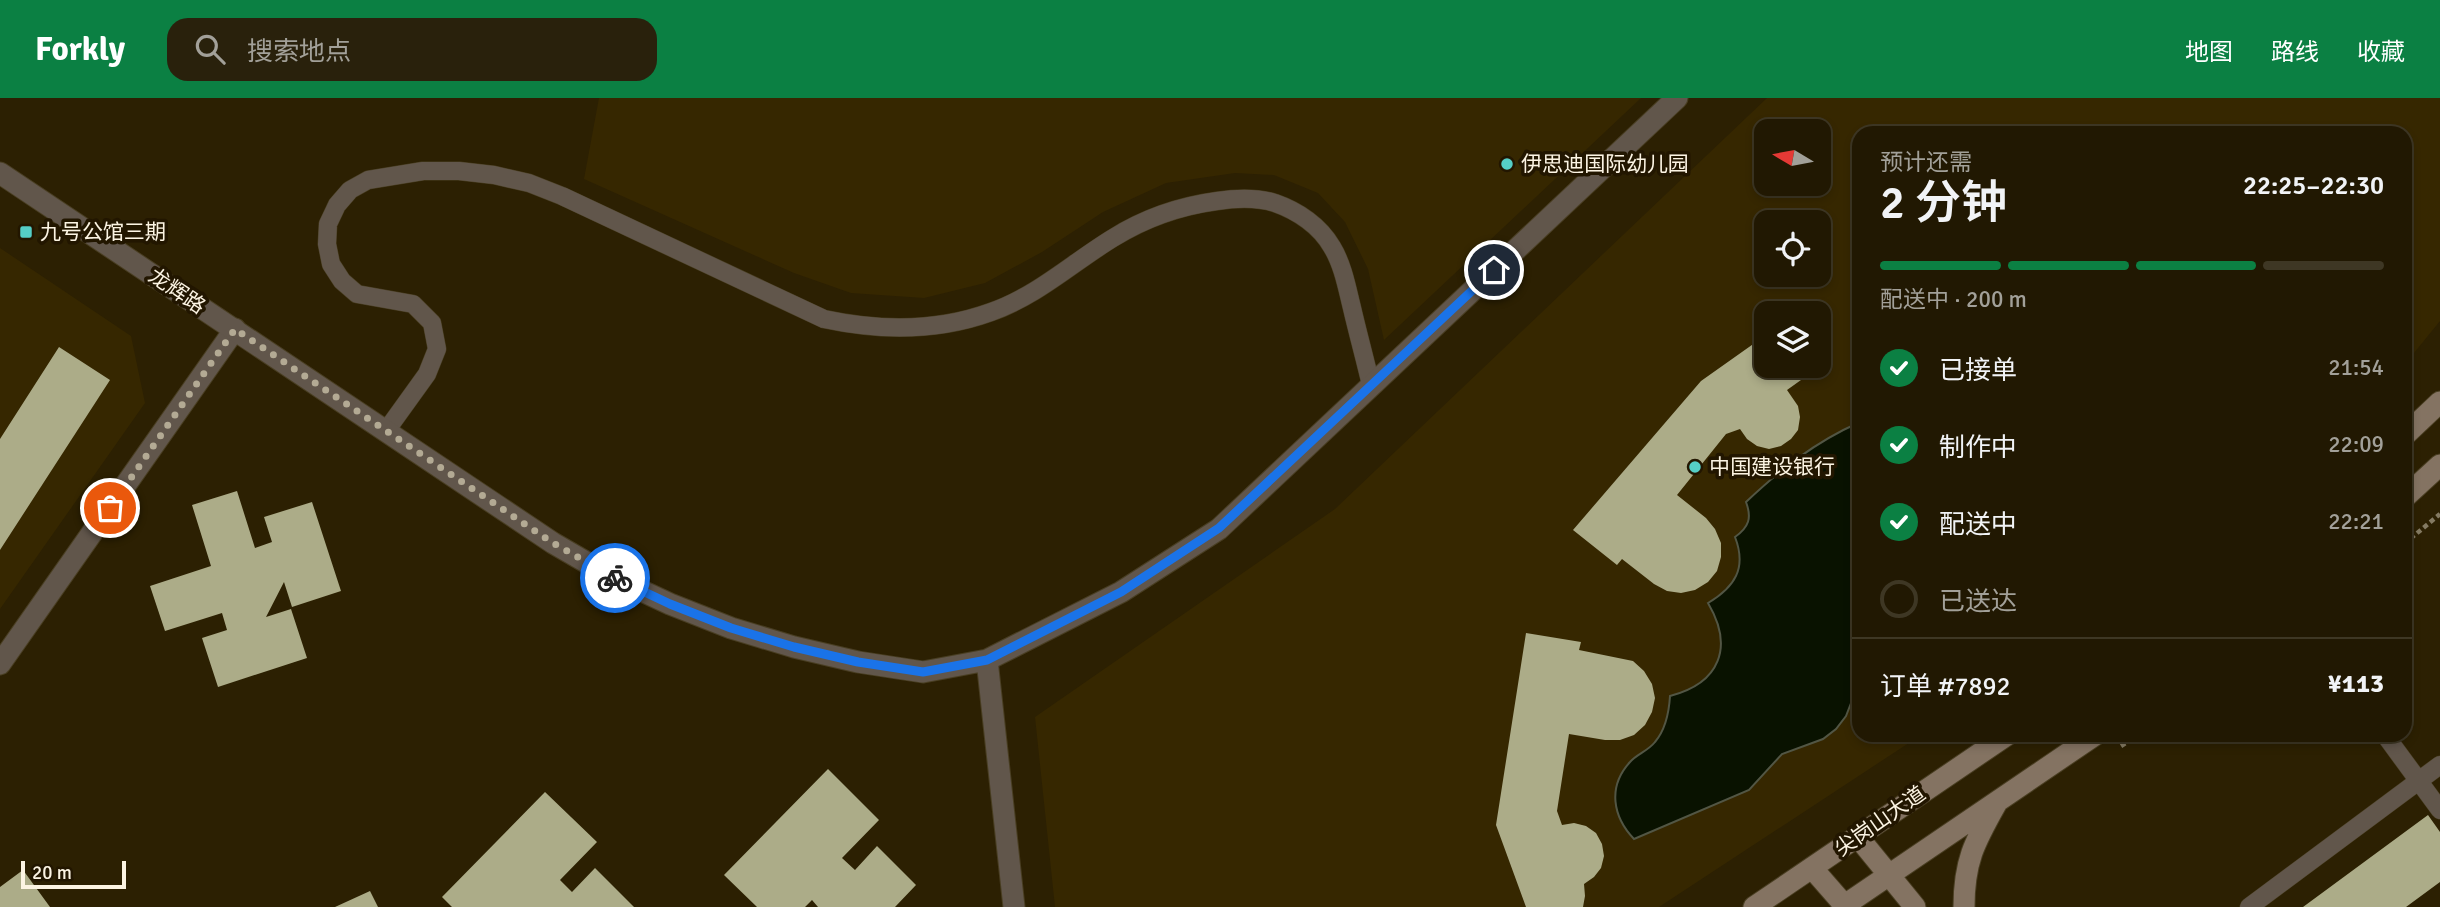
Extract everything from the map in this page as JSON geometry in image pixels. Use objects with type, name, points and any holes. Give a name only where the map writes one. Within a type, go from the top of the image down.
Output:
[{"type":"main road","points":[[2412,428],[2440,402]]},
{"type":"main road","points":[[2412,491],[2440,465]]},
{"type":"main road","name":"尖岗山大道","points":[[1754,907],[1997,742]]},
{"type":"main road","points":[[1812,868],[1844,906],[2085,742]]},
{"type":"main road","points":[[1964,907],[1966,864],[1976,838],[1998,801]]},
{"type":"main road","points":[[1858,837],[1915,907]]},
{"type":"street","name":"龙辉路","points":[[0,173],[553,543],[587,563],[670,604],[731,628],[858,662],[923,672],[987,660],[1121,592],[1219,528],[1677,98]]},
{"type":"street","points":[[0,664],[235,329]]},
{"type":"street","points":[[987,660],[1014,907]]},
{"type":"lane","points":[[386,431],[426,373],[437,349],[432,323],[413,304],[357,294],[342,281],[331,264],[327,244],[328,224],[337,205],[350,190],[368,180],[423,171],[459,170],[494,174],[528,183],[562,196],[824,319],[857,326],[892,329],[960,322],[993,312],[1053,280],[1113,238],[1171,210],[1235,198],[1264,200],[1291,209],[1315,225],[1332,247],[1344,274],[1371,385]]},
{"type":"lane","points":[[2390,742],[2440,810]]},
{"type":"lane","points":[[2249,907],[2440,765]]},
{"type":"path","points":[[2412,537],[2440,514]]},
{"type":"shaded area","points":[[599,98],[1641,98],[1384,340],[1368,269],[1345,222],[1318,193],[1274,175],[1235,173],[1166,183],[1103,212],[1042,252],[985,283],[924,298],[851,293],[794,273],[584,179]]},
{"type":"shaded area","points":[[1767,98],[2440,98],[2440,321],[2412,355],[2412,126],[1852,126],[1852,742],[1910,742],[1659,907],[1055,907],[1035,717],[1335,509]]},
{"type":"shaded area","points":[[0,248],[131,336],[145,403],[0,609]]},
{"type":"shaded area","points":[[1852,426],[1852,700],[1846,716],[1836,729],[1823,739],[1782,754],[1749,790],[1634,839],[1617,812],[1618,781],[1630,762],[1659,737],[1669,709],[1670,696],[1701,682],[1717,661],[1721,648],[1720,634],[1708,603],[1725,590],[1736,576],[1740,558],[1735,537],[1748,522],[1746,502],[1799,458]]},
{"type":"building","points":[[1754,343],[1754,378],[1804,378],[1787,390],[1798,406],[1800,417],[1798,430],[1791,439],[1781,446],[1769,449],[1757,446],[1747,439],[1740,429],[1726,434],[1677,495],[1706,518],[1721,543],[1717,571],[1708,582],[1695,590],[1681,593],[1667,591],[1654,584],[1622,559],[1617,565],[1573,530],[1701,381]]},
{"type":"building","points":[[59,347],[110,380],[0,550],[0,439]]},
{"type":"building","points":[[237,491],[255,548],[272,542],[264,517],[312,502],[341,591],[292,607],[284,582],[266,617],[291,609],[307,658],[218,687],[202,638],[227,630],[222,613],[165,631],[150,586],[211,566],[192,505]]},
{"type":"building","points":[[1526,633],[1581,642],[1579,650],[1633,661],[1644,671],[1652,684],[1655,698],[1645,725],[1634,735],[1620,740],[1605,740],[1569,734],[1557,811],[1562,825],[1574,823],[1586,826],[1596,833],[1604,856],[1601,868],[1584,884],[1583,907],[1526,907],[1496,825]]},
{"type":"building","points":[[828,769],[879,820],[842,858],[855,870],[877,846],[916,885],[895,907],[818,907],[812,900],[805,907],[757,907],[724,875]]},
{"type":"building","points":[[545,792],[597,842],[560,880],[572,892],[595,868],[634,907],[452,907],[442,897]]},
{"type":"building","points":[[2428,815],[2440,832],[2440,882],[2406,907],[2303,907]]},
{"type":"building","points":[[23,870],[50,907],[0,907],[0,887]]},
{"type":"building","points":[[370,891],[378,907],[335,907]]},
{"type":"way so far","points":[[110,508],[235,329],[553,543],[615,578]]},
{"type":"place","name":"伊思迪国际幼儿园","points":[[1507,164]]},
{"type":"place","name":"九号公馆三期","points":[[26,232]]},
{"type":"place","name":"中国建设银行","points":[[1695,467]]},
{"type":"route","points":[[615,578],[670,604],[731,628],[858,662],[923,672],[987,660],[1121,592],[1219,528],[1494,270]]}]
